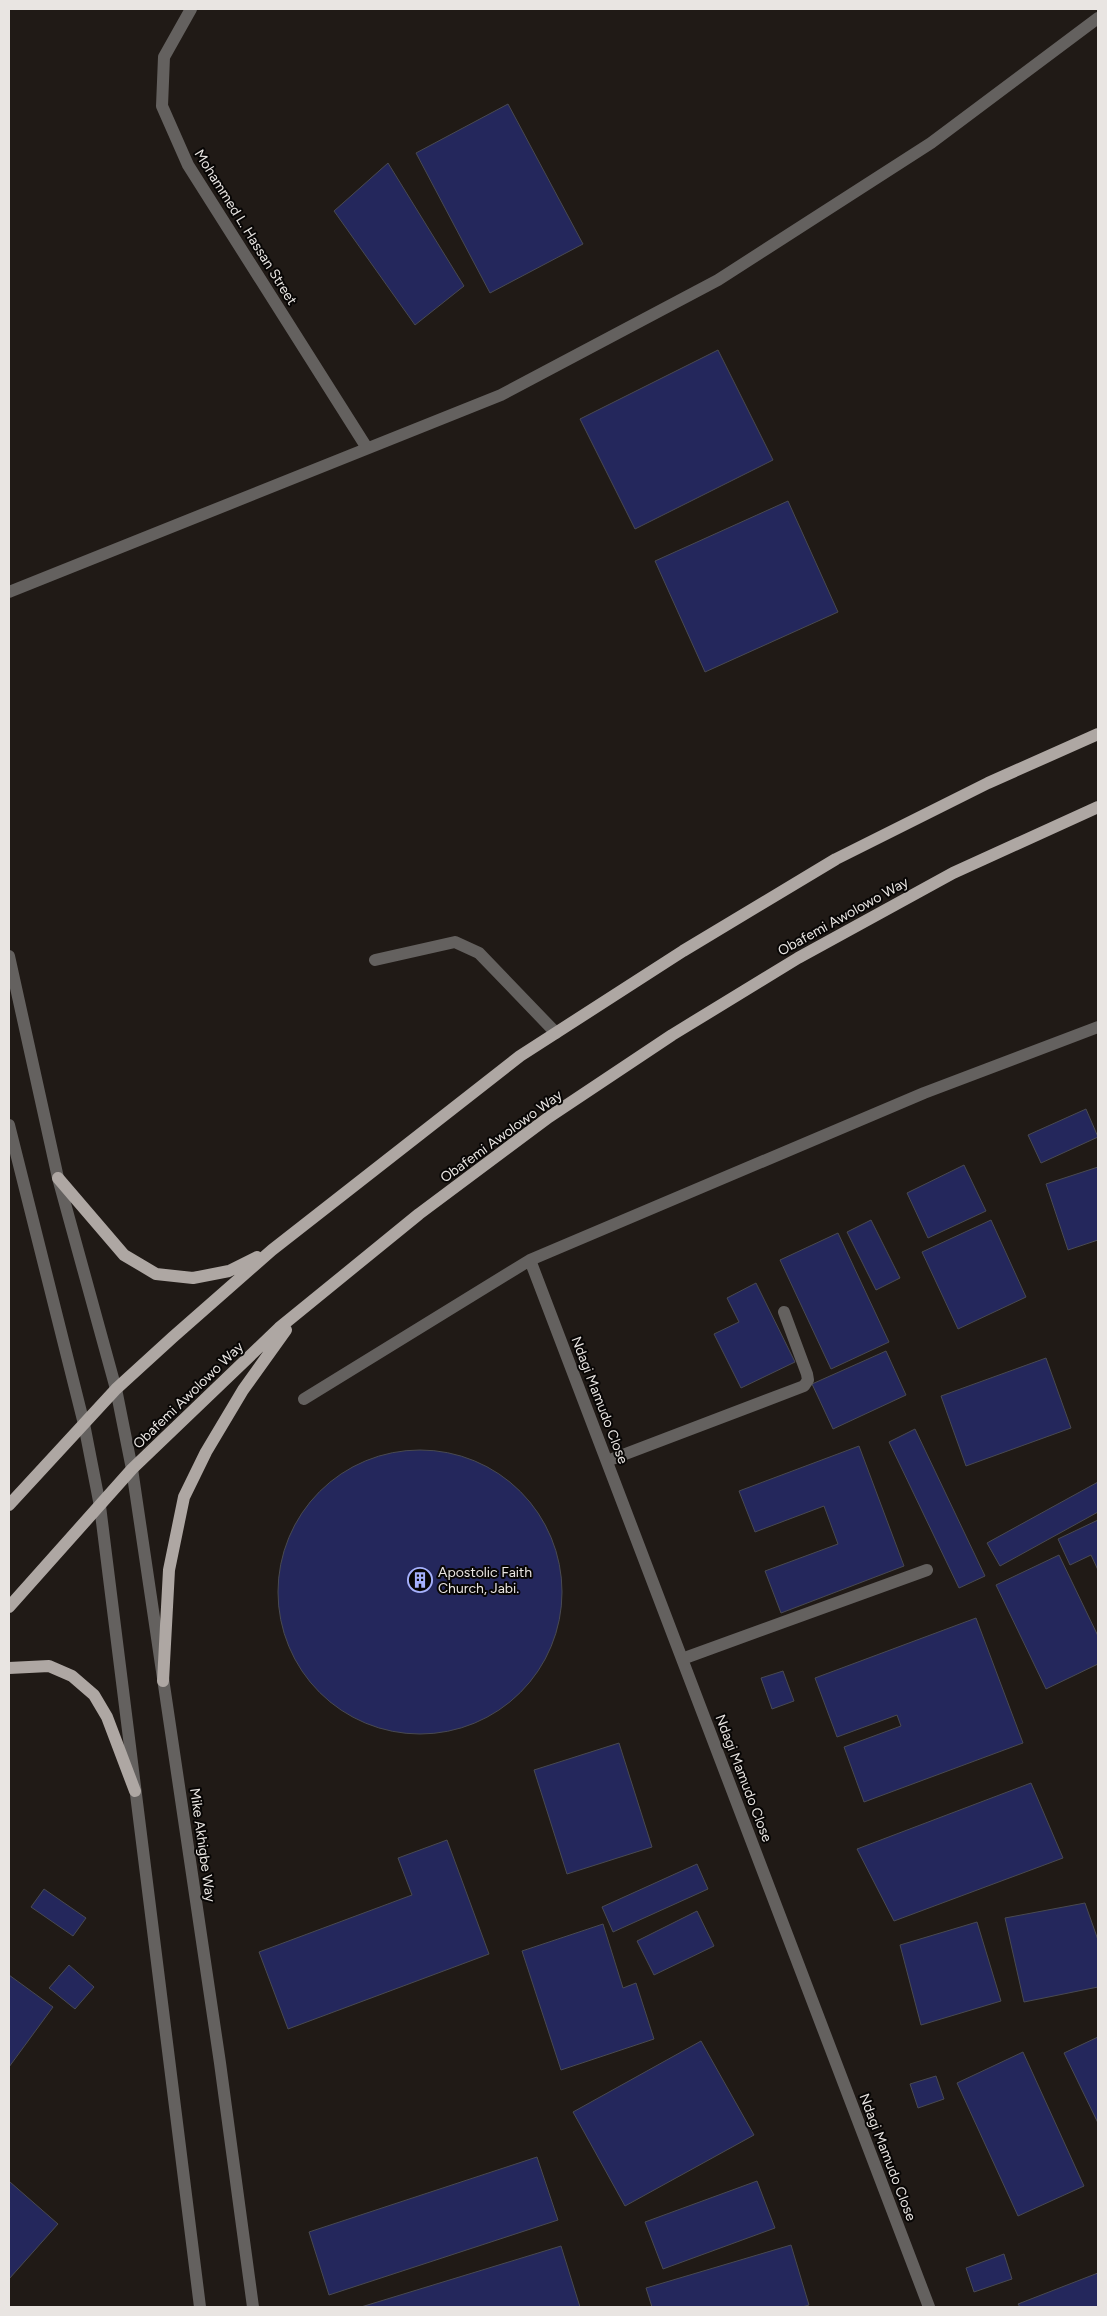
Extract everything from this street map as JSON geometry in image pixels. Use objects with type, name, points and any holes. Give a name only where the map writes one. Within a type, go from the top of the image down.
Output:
[{"type":"main road","points":[[9,1504],[116,1389],[272,1250],[520,1056],[683,951],[836,859],[988,783],[1098,734]]},
{"type":"main road","name":"Obafemi Awolowo Way","points":[[9,1607],[132,1469],[251,1355],[298,1313],[419,1214],[549,1117],[672,1035],[798,958],[953,873],[1098,807]]},
{"type":"main road","points":[[58,1178],[124,1255],[156,1274],[193,1278],[220,1273],[229,1271],[272,1250]]},
{"type":"main road","points":[[163,1681],[169,1570],[184,1497],[206,1452],[243,1390],[298,1313]]},
{"type":"main road","points":[[9,1668],[49,1666],[72,1676],[94,1695],[107,1716],[135,1791]]},
{"type":"street","name":"Mohammed L. Hassan Street","points":[[191,9],[164,56],[162,106],[188,165],[367,448]]},
{"type":"street","points":[[9,592],[502,395],[718,280],[931,143],[1098,18]]},
{"type":"street","points":[[374,960],[455,942],[479,953],[556,1033]]},
{"type":"street","name":"Mike Akhigbe Way","points":[[9,956],[58,1178],[116,1389],[132,1469],[220,2063],[253,2307]]},
{"type":"street","points":[[304,1399],[530,1260],[924,1093],[1098,1027]]},
{"type":"street","points":[[9,1125],[84,1424],[100,1506],[200,2307]]},
{"type":"street","name":"Ndagi Mamudo Close","points":[[530,1260],[929,2307]]},
{"type":"street","points":[[607,1461],[804,1386],[808,1380],[807,1374],[784,1312]]},
{"type":"street","points":[[682,1659],[927,1570]]},
{"type":"building","points":[[508,104],[583,244],[490,293],[416,153]]},
{"type":"building","points":[[388,163],[464,286],[415,325],[334,211]]},
{"type":"building","points":[[718,350],[773,460],[635,529],[580,419]]},
{"type":"building","points":[[788,501],[838,612],[705,672],[655,561]]},
{"type":"building","points":[[1086,1109],[1098,1137],[1041,1163],[1028,1135]]},
{"type":"building","points":[[964,1165],[986,1211],[928,1238],[907,1193]]},
{"type":"building","points":[[1098,1167],[1098,1240],[1068,1250],[1046,1184]]},
{"type":"building","points":[[871,1220],[900,1278],[876,1290],[847,1232]]},
{"type":"building","points":[[991,1220],[1026,1297],[958,1329],[922,1252]]},
{"type":"building","points":[[838,1233],[889,1342],[831,1369],[780,1260]]},
{"type":"building","points":[[756,1283],[795,1362],[741,1388],[714,1334],[739,1322],[727,1298]]},
{"type":"building","points":[[886,1351],[906,1395],[833,1429],[812,1384]]},
{"type":"building","points":[[1046,1358],[1071,1428],[966,1466],[941,1396]]},
{"type":"building","points":[[915,1429],[985,1576],[959,1588],[889,1442]]},
{"type":"building","points":[[859,1446],[904,1566],[781,1613],[765,1571],[838,1544],[824,1506],[755,1532],[739,1491]]},
{"type":"building","name":"Apostolic Faith Church, Jabi.","points":[[420,1450],[448,1453],[474,1461],[499,1474],[520,1492],[538,1513],[551,1538],[559,1564],[562,1592],[559,1620],[551,1646],[538,1671],[520,1692],[499,1710],[474,1723],[448,1731],[420,1734],[392,1731],[366,1723],[341,1710],[320,1692],[302,1671],[289,1646],[281,1620],[278,1592],[281,1564],[289,1538],[302,1513],[320,1492],[341,1474],[366,1461],[392,1453]]},
{"type":"building","points":[[1098,1482],[1098,1512],[1000,1566],[987,1543]]},
{"type":"building","points":[[1098,1520],[1098,1570],[1091,1555],[1070,1565],[1058,1539]]},
{"type":"building","points":[[1059,1555],[1098,1636],[1098,1664],[1046,1689],[996,1585]]},
{"type":"building","points":[[976,1618],[1023,1743],[864,1802],[844,1747],[901,1726],[897,1715],[837,1737],[815,1678]]},
{"type":"building","points":[[783,1671],[794,1701],[772,1709],[761,1678]]},
{"type":"building","points":[[619,1743],[652,1847],[567,1874],[534,1770]]},
{"type":"building","points":[[1031,1783],[1063,1858],[894,1921],[857,1849]]},
{"type":"building","points":[[447,1840],[489,1954],[288,2029],[259,1952],[412,1895],[398,1858]]},
{"type":"building","points":[[697,1864],[708,1889],[613,1932],[602,1907]]},
{"type":"building","points":[[44,1889],[86,1918],[73,1936],[31,1907]]},
{"type":"building","points":[[1085,1903],[1098,1940],[1098,1987],[1024,2002],[1005,1918]]},
{"type":"building","points":[[697,1911],[714,1946],[654,1975],[637,1941]]},
{"type":"building","points":[[977,1922],[1001,2001],[921,2025],[900,1945]]},
{"type":"building","points":[[603,1924],[623,1988],[636,1983],[654,2039],[561,2070],[522,1951]]},
{"type":"building","points":[[69,1965],[94,1987],[75,2009],[49,1988]]},
{"type":"building","points":[[9,1975],[53,2007],[9,2067]]},
{"type":"building","points":[[1098,2037],[1098,2123],[1064,2053]]},
{"type":"building","points":[[701,2041],[754,2135],[625,2206],[573,2112]]},
{"type":"building","points":[[1023,2052],[1084,2186],[1018,2216],[957,2083]]},
{"type":"building","points":[[936,2076],[944,2099],[918,2108],[910,2084]]},
{"type":"building","points":[[537,2157],[558,2220],[329,2295],[309,2232]]},
{"type":"building","points":[[757,2181],[775,2228],[663,2269],[645,2222]]},
{"type":"building","points":[[10,2182],[58,2224],[9,2279],[9,2184]]},
{"type":"building","points":[[791,2245],[809,2305],[802,2307],[652,2307],[646,2288]]},
{"type":"building","points":[[561,2246],[580,2307],[361,2307]]},
{"type":"building","points":[[1004,2254],[1012,2279],[974,2292],[966,2268]]},
{"type":"building","points":[[1098,2273],[1098,2307],[1020,2307],[1018,2304]]},
{"type":"place","name":"Apostolic Faith Church, Jabi.","points":[[420,1580]]}]
